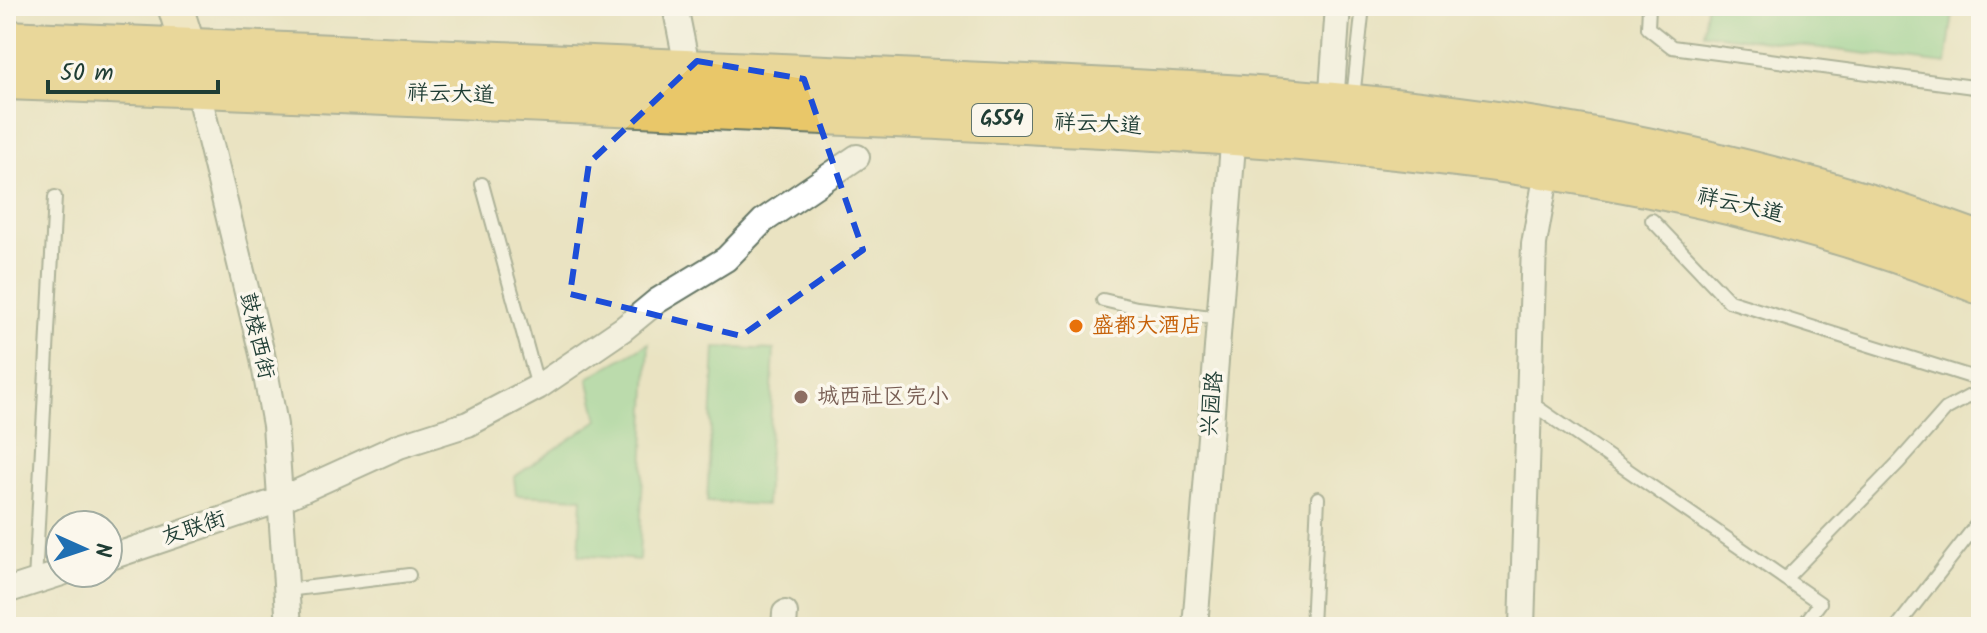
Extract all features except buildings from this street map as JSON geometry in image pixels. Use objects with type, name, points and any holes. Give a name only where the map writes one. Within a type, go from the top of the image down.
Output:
[{"type":"highway","name":"祥云大道","points":[[6,43],[193,67],[1234,132],[1430,149],[1548,166],[1789,217],[1867,240],[1981,282]]},
{"type":"highway","name":"祥云大道","points":[[6,77],[193,67],[688,71],[1182,95],[1342,106],[1522,128],[1707,163],[1829,193],[1981,245]]},
{"type":"street","points":[[175,6],[193,67]]},
{"type":"street","points":[[675,6],[688,71]]},
{"type":"street","points":[[1338,6],[1342,106]]},
{"type":"street","name":"鼓楼西街","points":[[193,67],[262,354],[275,425],[289,627]]},
{"type":"street","name":"兴园路","points":[[1195,627],[1234,132]]},
{"type":"street","name":"友联街","points":[[124,553],[280,500],[399,446],[468,424],[538,387],[623,329],[657,301],[726,259],[763,221],[857,157]]},
{"type":"street","points":[[1522,627],[1534,244],[1548,166]]},
{"type":"street","points":[[6,591],[44,579]]},
{"type":"lane","points":[[1342,106],[1354,69],[1363,6]]},
{"type":"lane","points":[[1649,6],[1648,28],[1672,47],[1981,88]]},
{"type":"lane","points":[[482,184],[538,387]]},
{"type":"lane","points":[[35,582],[55,197]]},
{"type":"lane","points":[[1652,220],[1729,301],[1981,380]]},
{"type":"lane","points":[[1103,300],[1137,308],[1220,318]]},
{"type":"lane","points":[[1785,579],[1946,409],[1981,390]]},
{"type":"lane","points":[[1528,401],[1820,603],[1802,627]]},
{"type":"lane","points":[[1312,627],[1318,498]]},
{"type":"lane","points":[[1897,627],[1981,519]]},
{"type":"lane","points":[[287,590],[409,575]]},
{"type":"highlighted area","points":[[697,61],[804,79],[863,250],[741,336],[570,294],[589,163]]},
{"type":"green space","points":[[1706,6],[1954,6],[1946,64],[1703,33]]},
{"type":"green space","points":[[649,343],[639,560],[579,555],[582,498],[516,495],[514,477],[598,420],[588,378]]},
{"type":"green space","points":[[715,347],[774,350],[766,505],[707,502]]},
{"type":"place","name":"盛都大酒店","points":[[1076,326]]},
{"type":"place","name":"城西社区完小","points":[[801,397]]}]
